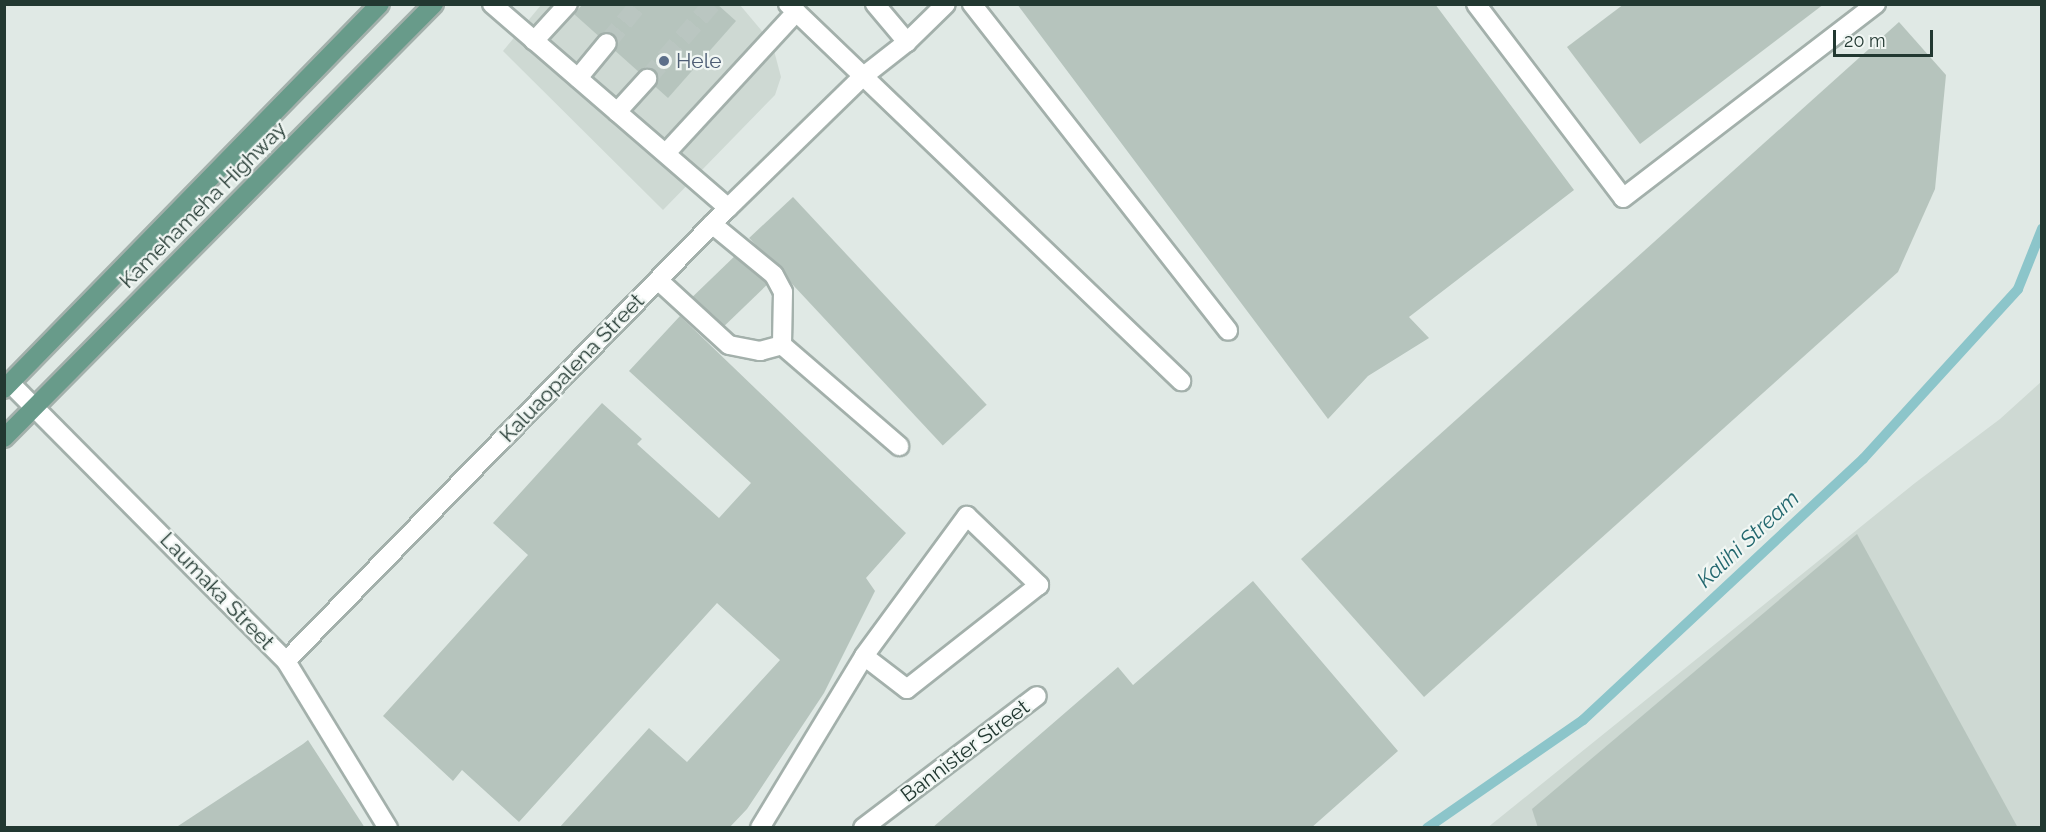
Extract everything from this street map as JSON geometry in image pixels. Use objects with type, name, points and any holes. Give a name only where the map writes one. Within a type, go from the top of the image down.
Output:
[{"type":"main road","name":"Kamehameha Highway","points":[[7,386],[380,4]]},
{"type":"main road","name":"Kamehameha Highway","points":[[4,438],[434,4]]},
{"type":"street","points":[[492,4],[728,208]]},
{"type":"street","points":[[534,41],[568,4]]},
{"type":"street","points":[[875,4],[908,42]]},
{"type":"street","name":"Kaluaopalena Street","points":[[286,662],[728,208],[861,78],[908,42],[946,4]]},
{"type":"street","points":[[972,4],[1228,330]]},
{"type":"street","points":[[1476,4],[1623,198],[1876,4]]},
{"type":"street","points":[[666,153],[792,8],[861,78],[1181,381]]},
{"type":"street","points":[[578,78],[607,43]]},
{"type":"street","points":[[617,112],[647,79]]},
{"type":"street","points":[[712,224],[774,274],[783,292],[786,314],[782,345]]},
{"type":"street","points":[[658,280],[729,345],[760,351],[782,345]]},
{"type":"street","points":[[782,345],[899,446]]},
{"type":"street","name":"Laumaka Street","points":[[7,386],[36,406],[286,662],[388,828]]},
{"type":"street","points":[[760,828],[864,656],[967,516],[1039,585],[907,689],[864,656]]},
{"type":"street","name":"Bannister Street","points":[[863,828],[1037,696]]},
{"type":"shaded area","points":[[541,5],[740,5],[772,43],[781,77],[775,95],[663,210],[503,51]]},
{"type":"shaded area","points":[[2041,382],[2041,827],[1487,828],[1915,483],[2000,419]]},
{"type":"building","name":"Hele","points":[[583,4],[717,4],[736,21],[668,98],[574,14]]},
{"type":"building","points":[[1017,4],[1435,4],[1574,190],[1409,317],[1429,338],[1368,376],[1328,419]]},
{"type":"building","points":[[1624,4],[1824,4],[1640,144],[1567,47]]},
{"type":"building","points":[[1899,22],[1946,75],[1935,189],[1898,272],[1424,697],[1301,559]]},
{"type":"building","points":[[793,197],[987,405],[943,446],[749,238]]},
{"type":"building","points":[[739,252],[769,283],[721,329],[691,299]]},
{"type":"building","points":[[680,316],[906,533],[866,578],[875,591],[824,693],[747,809],[729,828],[559,828],[649,728],[687,762],[780,660],[717,603],[519,822],[462,770],[453,781],[383,716],[528,555],[493,523],[602,403],[642,439],[637,444],[719,518],[751,483],[629,371]]},
{"type":"building","points":[[1857,534],[2018,828],[1538,828],[1532,809]]},
{"type":"building","points":[[1253,581],[1398,751],[1311,828],[932,828],[1118,667],[1133,685]]},
{"type":"building","points":[[308,740],[365,828],[175,828],[303,744]]},
{"type":"waterway","name":"Kalihi Stream","points":[[1427,828],[1583,720],[1863,459],[2018,289],[2042,229]]},
{"type":"tunnel","points":[[607,43],[639,4]]},
{"type":"tunnel","points":[[647,79],[712,4]]},
{"type":"place","name":"Hele","points":[[664,61]]}]
